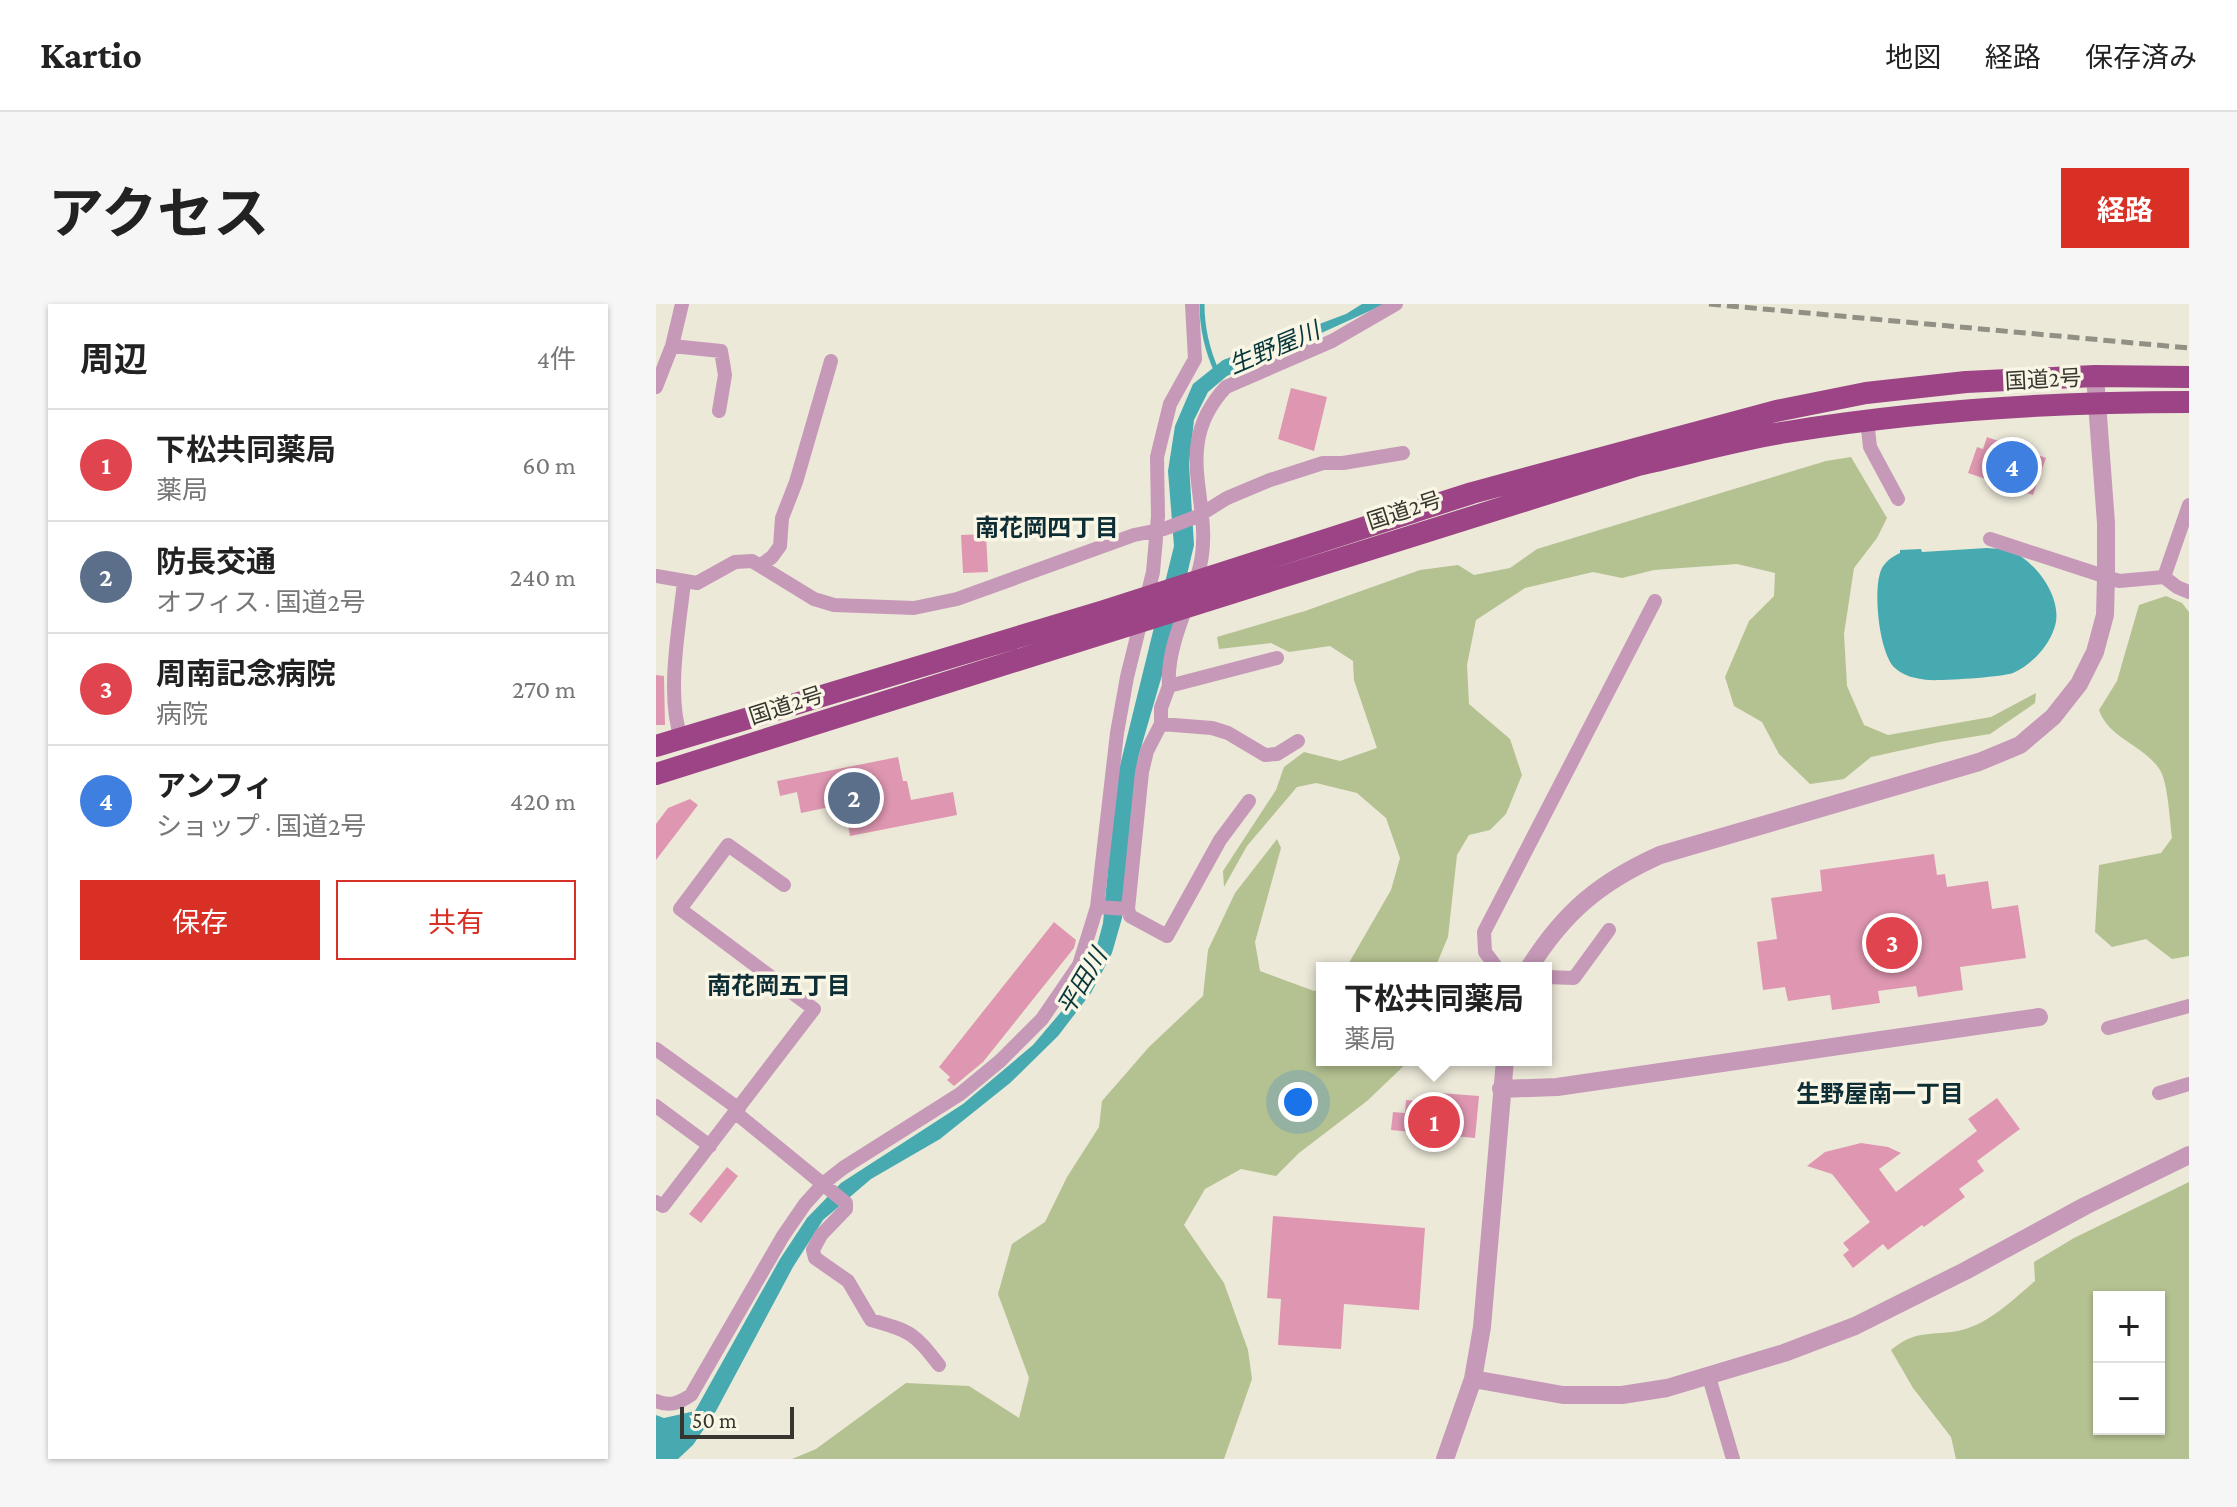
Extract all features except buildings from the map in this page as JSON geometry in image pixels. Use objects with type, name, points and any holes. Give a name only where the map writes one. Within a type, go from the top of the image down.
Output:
[{"type":"highway","name":"国道2号","points":[[656,746],[1138,601],[1472,493],[1776,411],[1866,393],[1966,382],[2095,376],[2189,377]]},
{"type":"highway","name":"国道2号","points":[[656,774],[1638,465],[1783,433],[1867,420],[1972,409],[2097,402],[2189,402]]},
{"type":"street","points":[[656,387],[672,346],[682,304]]},
{"type":"street","points":[[656,1401],[677,1404],[691,1395],[783,1236],[805,1204],[843,1168],[960,1094],[1000,1061],[1042,1019],[1079,965],[1099,907],[1117,733],[1160,529],[1157,457],[1170,404],[1195,359],[1192,304]]},
{"type":"street","points":[[1249,801],[1220,840],[1167,936],[1130,916],[1126,909],[1142,772],[1147,751],[1161,724],[1161,708],[1169,686],[1175,648],[1200,565],[1196,459],[1199,437],[1214,400],[1233,383],[1332,341],[1396,304]]},
{"type":"street","points":[[672,346],[721,351],[725,375],[719,411]]},
{"type":"street","points":[[761,565],[780,546],[782,518],[796,482],[831,361]]},
{"type":"street","points":[[1533,962],[1548,937],[1582,900],[1622,872],[1660,855],[1979,762],[2020,745],[2053,717],[2079,684],[2095,652],[2105,615],[2106,523],[2095,376]]},
{"type":"street","points":[[1867,420],[1870,447],[1898,499]]},
{"type":"street","points":[[656,576],[697,583],[735,562],[752,561],[814,599],[834,605],[914,608],[957,599],[1134,535],[1200,515],[1227,498],[1323,463],[1343,463],[1403,453]]},
{"type":"street","points":[[2164,577],[2189,505]]},
{"type":"street","points":[[1990,539],[2119,581],[2164,577],[2189,592]]},
{"type":"street","points":[[681,738],[675,722],[676,667],[684,582]]},
{"type":"street","points":[[1492,962],[1485,952],[1484,932],[1655,601]]},
{"type":"street","points":[[1169,686],[1277,658]]},
{"type":"street","points":[[1161,724],[1212,728],[1228,733],[1265,755],[1277,754],[1298,741]]},
{"type":"street","points":[[656,1202],[663,1206],[814,1009],[680,909],[728,845],[784,885]]},
{"type":"street","points":[[1099,907],[1126,909]]},
{"type":"street","points":[[1552,977],[1574,978],[1609,930]]},
{"type":"street","points":[[2108,1028],[2189,1006]]},
{"type":"street","points":[[1501,1089],[1557,1087],[2039,1017]]},
{"type":"street","points":[[656,1049],[737,1111],[846,1203],[846,1209],[821,1235],[813,1250],[815,1258],[848,1281],[871,1320],[907,1331],[918,1338],[939,1365]]},
{"type":"street","points":[[1445,1459],[1473,1379],[1483,1315],[1504,1066]]},
{"type":"street","points":[[2159,1093],[2189,1084]]},
{"type":"street","points":[[656,1106],[710,1146]]},
{"type":"street","points":[[1473,1379],[1563,1395],[1622,1395],[1709,1377],[1855,1326],[2189,1155]]},
{"type":"street","points":[[1709,1377],[1733,1459]]},
{"type":"green space","points":[[1851,457],[1887,518],[1877,538],[1854,568],[1844,634],[1847,686],[1864,725],[1888,735],[1991,717],[2036,693],[2035,703],[1990,734],[1871,757],[1844,779],[1810,784],[1779,754],[1762,722],[1734,706],[1725,677],[1749,621],[1774,596],[1775,573],[1737,564],[1654,570],[1622,578],[1593,572],[1525,588],[1476,620],[1467,665],[1469,704],[1510,739],[1522,775],[1506,814],[1490,830],[1469,835],[1457,855],[1448,937],[1438,962],[1349,962],[1391,890],[1400,858],[1386,818],[1357,793],[1316,783],[1297,787],[1247,846],[1224,887],[1223,871],[1276,790],[1284,767],[1304,752],[1340,761],[1377,748],[1354,680],[1353,661],[1330,646],[1289,652],[1271,643],[1219,649],[1217,637],[1305,611],[1420,570],[1458,565],[1474,575],[1510,568],[1537,549],[1826,461]]},
{"type":"green space","points":[[2166,596],[2182,603],[2189,612],[2189,956],[2172,959],[2146,939],[2112,947],[2095,932],[2099,865],[2161,853],[2172,838],[2167,793],[2160,770],[2145,754],[2110,728],[2099,710],[2117,681],[2139,605]]},
{"type":"green space","points":[[1277,839],[1281,848],[1255,942],[1260,971],[1316,990],[1316,1066],[1404,1066],[1367,1101],[1299,1153],[1276,1176],[1241,1169],[1205,1189],[1184,1225],[1224,1283],[1248,1350],[1252,1379],[1224,1459],[792,1459],[816,1449],[906,1383],[969,1386],[1019,1418],[1029,1378],[998,1294],[1012,1244],[1045,1222],[1067,1177],[1099,1127],[1102,1101],[1149,1047],[1203,996],[1208,950],[1235,893]]},
{"type":"green space","points":[[2189,1182],[2189,1459],[1956,1459],[1951,1437],[1913,1388],[1891,1350],[1917,1336],[1962,1330],[1992,1316],[2035,1281],[2034,1262],[2074,1238]]},
{"type":"water","points":[[1362,304],[1385,304],[1227,376],[1208,392],[1194,420],[1189,464],[1194,545],[1169,651],[1138,758],[1122,918],[1112,953],[1091,993],[1058,1036],[1010,1083],[940,1139],[871,1179],[823,1220],[793,1267],[716,1411],[693,1445],[678,1459],[656,1459],[656,1415],[664,1418],[695,1411],[780,1259],[807,1218],[841,1183],[963,1104],[1033,1045],[1072,999],[1092,965],[1103,923],[1116,782],[1174,546],[1168,471],[1175,426],[1193,384],[1223,360],[1346,314]]},
{"type":"water","points":[[1987,548],[2008,550],[2021,556],[2046,584],[2056,607],[2056,618],[2054,629],[2043,649],[2026,665],[2007,674],[1928,680],[1898,671],[1889,660],[1879,620],[1879,577],[1884,565],[1900,550],[1921,549],[1922,552]]},
{"type":"waterway","points":[[1202,304],[1206,339],[1217,372]]},
{"type":"railway","points":[[1709,304],[2189,348]]},
{"type":"place","name":"アンフィ","points":[[2012,467]]},
{"type":"place","name":"防長交通","points":[[854,798]]},
{"type":"place","name":"周南記念病院","points":[[1892,943]]},
{"type":"place","name":"下松共同薬局","points":[[1434,1122]]},
{"type":"district","name":"南花岡四丁目","points":[[1047,528]]},
{"type":"district","name":"南花岡五丁目","points":[[779,986]]},
{"type":"district","name":"生野屋南一丁目","points":[[1880,1094]]},
{"type":"water label","name":"生野屋川","points":[[1274,348]]},
{"type":"water label","name":"平田川","points":[[1082,982]]}]
